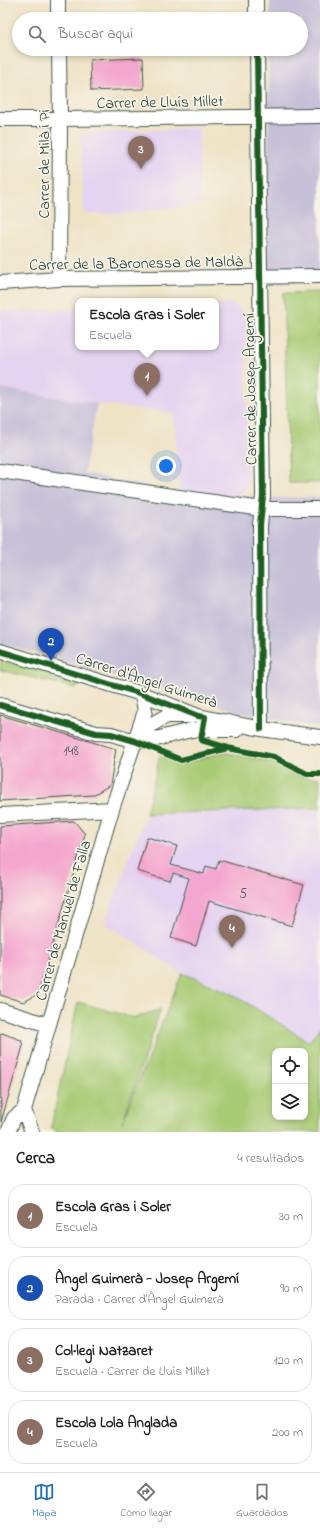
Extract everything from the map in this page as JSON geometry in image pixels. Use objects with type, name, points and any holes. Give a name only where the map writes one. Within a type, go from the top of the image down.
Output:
[{"type":"street","points":[[58,0],[58,12]]},
{"type":"street","points":[[256,0],[256,12]]},
{"type":"street","name":"Carrer de Milà i Pi","points":[[59,56],[59,279]]},
{"type":"street","name":"Carrer de Josep Argemí","points":[[257,56],[263,488],[260,525],[261,729]]},
{"type":"street","name":"Carrer de Lluís Millet","points":[[0,119],[320,116]]},
{"type":"street","name":"Carrer de la Baronessa de Maldà","points":[[0,282],[59,279],[320,276]]},
{"type":"street","points":[[0,471],[262,509],[320,509]]},
{"type":"street","name":"Carrer d'Àngel Guimerà","points":[[0,651],[142,694],[198,716],[261,729],[320,737]]},
{"type":"street","name":"Carrer de Manuel de Falla","points":[[8,1132],[14,1118],[24,1110],[112,810],[145,711],[142,694]]},
{"type":"street","name":"Carrer d'Àngel Guimerà","points":[[0,705],[96,733],[111,734],[135,741],[152,740],[190,730],[261,729]]},
{"type":"street","name":"Carrer de Manuel de Falla","points":[[135,741],[154,723],[167,716],[198,716]]},
{"type":"street","points":[[0,815],[112,810]]},
{"type":"street","points":[[0,1010],[49,1025]]},
{"type":"street","points":[[24,1110],[32,1132]]},
{"type":"shaded area","points":[[270,0],[320,0],[320,282],[267,284],[269,56],[308,56],[308,12],[269,12]]},
{"type":"shaded area","points":[[199,128],[200,204],[122,214],[84,214],[81,134]]},
{"type":"shaded area","points":[[234,303],[246,316],[247,487],[238,496],[179,493],[174,413],[97,404],[0,388],[0,311],[75,309],[75,350],[219,350],[219,304]]},
{"type":"shaded area","points":[[0,388],[97,404],[84,473],[179,493],[272,498],[320,497],[320,728],[243,713],[0,643]]},
{"type":"shaded area","points":[[320,808],[320,1027],[310,1043],[231,993],[182,973],[105,923],[146,814]]},
{"type":"green space","points":[[320,292],[320,483],[289,483],[283,293]]},
{"type":"green space","points":[[2,656],[88,682],[75,688],[0,670]]},
{"type":"green space","points":[[223,752],[271,762],[302,777],[320,778],[320,808],[146,814],[160,755],[183,764]]},
{"type":"green space","points":[[182,973],[231,993],[309,1042],[320,1027],[320,1132],[58,1132],[51,1127],[78,1002],[134,1018],[161,1009],[122,1123]]},
{"type":"building","points":[[143,58],[144,89],[91,91],[90,60]]},
{"type":"building","points":[[0,715],[116,749],[110,785],[93,795],[0,801]]},
{"type":"building","points":[[74,821],[85,834],[38,994],[24,1002],[0,995],[0,826]]},
{"type":"building","points":[[147,837],[177,846],[171,865],[204,874],[206,866],[216,869],[219,860],[304,885],[292,926],[209,901],[196,946],[171,938],[189,878],[173,873],[170,881],[137,871]]},
{"type":"building","points":[[2,1033],[21,1040],[23,1046],[1,1122],[0,1034]]},
{"type":"cycle path","points":[[257,56],[263,496],[260,525],[261,729]]},
{"type":"cycle path","points":[[0,651],[142,694],[198,716],[205,717],[201,740],[228,748],[274,757],[307,774],[320,774]]},
{"type":"cycle path","points":[[0,705],[96,733],[111,734],[135,741],[181,760],[228,748]]},
{"type":"place","name":"Col·legi Natzaret","points":[[141,169]]},
{"type":"place","name":"Escola Gras i Soler","points":[[147,396]]},
{"type":"place","name":"Àngel Guimerà - Josep Argemí","points":[[51,661]]},
{"type":"place","name":"Escola Lola Anglada","points":[[232,948]]}]
